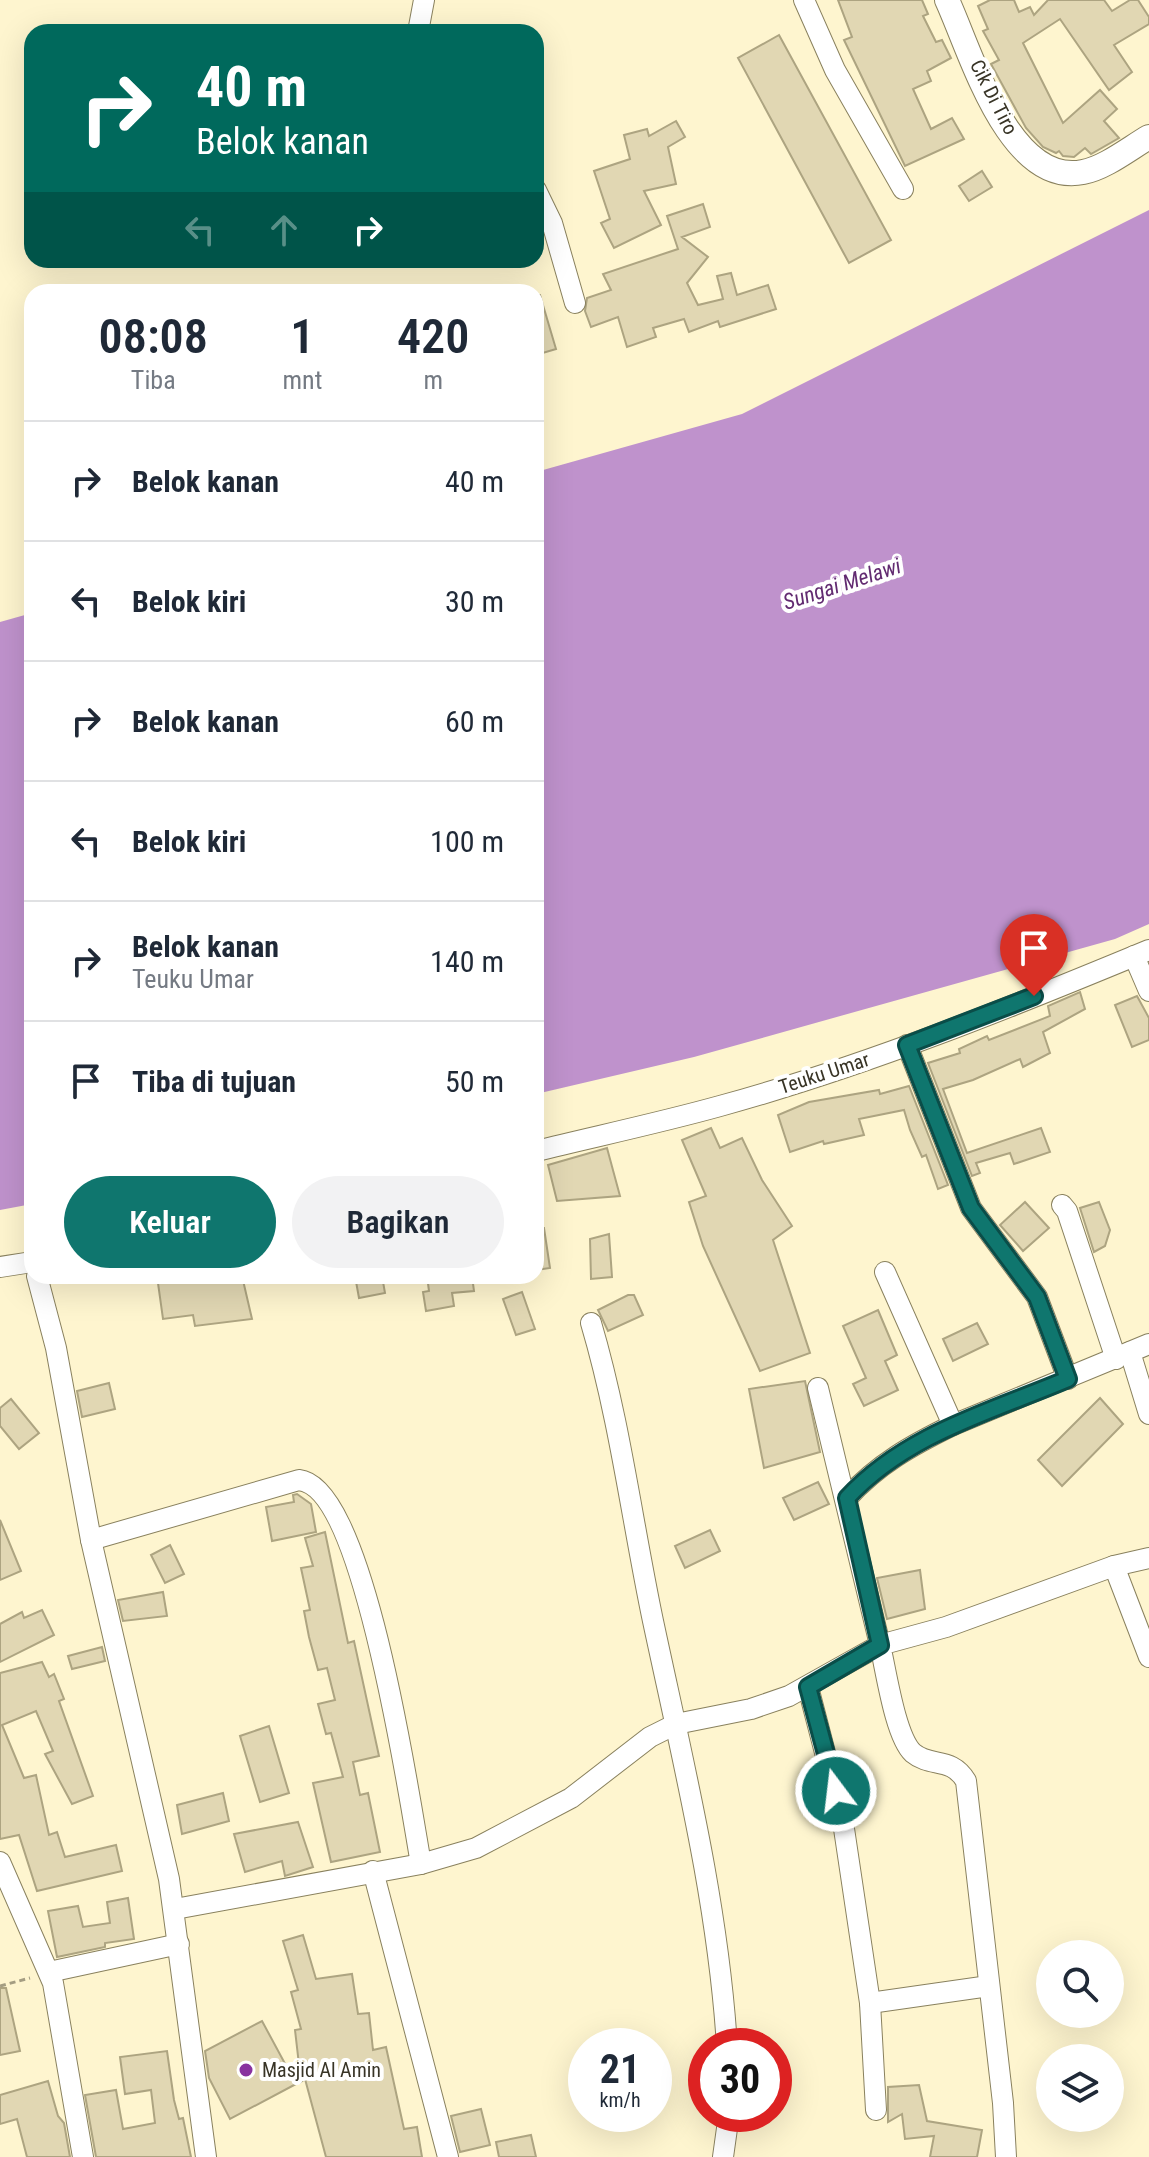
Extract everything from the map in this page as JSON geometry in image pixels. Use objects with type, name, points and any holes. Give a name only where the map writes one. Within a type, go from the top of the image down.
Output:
[{"type":"street","points":[[420,24],[424,0]]},
{"type":"street","points":[[804,0],[842,82],[903,189]]},
{"type":"street","name":"Cik Di Tiro","points":[[947,0],[999,114],[1025,154],[1036,164],[1048,170],[1085,172],[1149,137]]},
{"type":"street","points":[[544,206],[552,223],[575,303]]},
{"type":"street","points":[[1141,953],[1149,991]]},
{"type":"street","name":"Teuku Umar","points":[[544,1149],[720,1106],[907,1045],[1141,953]]},
{"type":"street","points":[[907,1045],[971,1208],[1037,1297],[1068,1379]]},
{"type":"street","points":[[1062,1205],[1132,1352],[1149,1414]]},
{"type":"street","points":[[0,1267],[24,1263]]},
{"type":"street","points":[[885,1272],[953,1425]]},
{"type":"street","points":[[39,1284],[56,1348],[91,1540],[135,1721],[175,1909],[192,2070],[206,2157]]},
{"type":"street","points":[[591,1323],[614,1403],[697,1821],[725,2028]]},
{"type":"street","points":[[847,1498],[868,1475],[902,1450],[953,1425],[1132,1352]]},
{"type":"street","points":[[818,1388],[847,1498],[899,1725],[909,1746],[926,1759],[950,1764],[966,1781],[1006,2157]]},
{"type":"street","points":[[91,1540],[299,1480],[320,1489],[354,1554],[393,1701],[421,1864]]},
{"type":"street","points":[[175,1909],[421,1864],[476,1848],[571,1798],[650,1737],[676,1724],[751,1709],[808,1687],[880,1645],[946,1627],[1114,1566],[1149,1558]]},
{"type":"street","points":[[1114,1566],[1149,1657]]},
{"type":"street","points":[[808,1687],[843,1822],[870,2003],[876,2110]]},
{"type":"street","points":[[0,1862],[49,1972],[83,2157]]},
{"type":"street","points":[[373,1871],[448,2157]]},
{"type":"street","points":[[49,1972],[179,1944]]},
{"type":"street","points":[[870,2003],[989,1986]]},
{"type":"street","points":[[723,2157],[726,2132]]},
{"type":"path","points":[[0,1986],[49,1972]]},
{"type":"water","name":"Sungai Melawi","points":[[1149,210],[1149,924],[1115,939],[694,1057],[544,1092],[544,470],[742,414]]},
{"type":"water","points":[[24,615],[24,1206],[0,1210],[0,622]]},
{"type":"building","points":[[838,0],[922,0],[928,14],[923,16],[936,42],[942,40],[951,58],[927,71],[931,81],[913,89],[931,129],[952,118],[964,139],[905,166],[844,40],[852,37]]},
{"type":"building","points":[[990,0],[1014,0],[1019,12],[1030,7],[1034,15],[1048,0],[1104,0],[1112,11],[1130,0],[1138,0],[1149,17],[1149,24],[1114,45],[1132,72],[1109,90],[1060,19],[1023,43],[1063,123],[1100,90],[1117,109],[1104,121],[1119,138],[1091,154],[1085,148],[1074,157],[1063,156],[1059,151],[1056,153],[1043,147],[1026,128],[991,64],[999,60],[983,31],[988,29],[978,6]]},
{"type":"building","points":[[779,35],[891,240],[849,263],[738,58]]},
{"type":"building","points":[[676,121],[685,137],[668,147],[676,184],[644,191],[661,225],[614,248],[601,223],[610,219],[594,171],[630,159],[624,135],[647,129],[649,136]]},
{"type":"building","points":[[982,171],[992,187],[969,201],[959,186]]},
{"type":"building","points":[[703,204],[710,227],[682,237],[708,257],[687,283],[698,305],[723,299],[717,276],[731,273],[737,295],[768,285],[776,309],[720,327],[718,321],[689,332],[684,319],[653,328],[656,337],[627,347],[618,317],[591,327],[585,311],[587,298],[611,290],[603,274],[678,249],[667,216]]},
{"type":"building","points":[[544,308],[556,349],[544,353]]},
{"type":"building","points":[[1080,992],[1085,1009],[1043,1032],[1050,1053],[1023,1067],[1020,1059],[973,1080],[943,1089],[967,1153],[1041,1128],[1050,1152],[1014,1164],[1010,1153],[976,1163],[980,1173],[972,1176],[928,1063],[960,1053],[959,1049],[987,1036],[989,1040],[1050,1016],[1048,1006]]},
{"type":"building","points":[[1137,996],[1149,1018],[1149,1040],[1132,1047],[1115,1005]]},
{"type":"building","points":[[909,1086],[948,1185],[938,1189],[926,1155],[922,1157],[904,1110],[859,1119],[864,1135],[824,1144],[823,1141],[790,1152],[778,1115],[809,1102],[879,1090],[880,1094]]},
{"type":"building","points":[[711,1128],[720,1148],[742,1138],[762,1180],[792,1226],[773,1240],[810,1353],[760,1371],[703,1246],[689,1202],[706,1196],[682,1140]]},
{"type":"building","points":[[607,1148],[620,1196],[557,1201],[548,1165]]},
{"type":"building","points":[[1025,1202],[1049,1228],[1023,1251],[1000,1225]]},
{"type":"building","points":[[1099,1202],[1110,1230],[1105,1246],[1094,1252],[1080,1208]]},
{"type":"building","points":[[544,1228],[550,1268],[544,1269]]},
{"type":"building","points":[[609,1234],[612,1277],[591,1279],[590,1239]]},
{"type":"building","points":[[158,1284],[244,1284],[252,1319],[195,1326],[193,1315],[163,1319]]},
{"type":"building","points":[[356,1284],[383,1284],[385,1293],[359,1298]]},
{"type":"building","points":[[428,1284],[473,1284],[474,1291],[452,1293],[454,1306],[426,1311],[423,1292],[429,1291]]},
{"type":"building","points":[[522,1292],[535,1329],[516,1335],[503,1299]]},
{"type":"building","points":[[634,1295],[643,1315],[608,1331],[598,1310]]},
{"type":"building","points":[[878,1310],[897,1355],[885,1361],[898,1390],[864,1406],[853,1384],[866,1378],[843,1326]]},
{"type":"building","points":[[977,1323],[988,1344],[953,1361],[943,1339]]},
{"type":"building","points":[[805,1381],[820,1452],[764,1468],[749,1389]]},
{"type":"building","points":[[109,1383],[115,1409],[82,1417],[77,1391]]},
{"type":"building","points":[[1100,1398],[1123,1424],[1062,1486],[1038,1460]]},
{"type":"building","points":[[11,1399],[39,1433],[19,1449],[0,1426],[0,1408]]},
{"type":"building","points":[[818,1482],[829,1504],[794,1520],[783,1498]]},
{"type":"building","points":[[297,1494],[311,1504],[316,1532],[272,1541],[266,1507],[294,1502],[293,1495]]},
{"type":"building","points":[[0,1520],[21,1571],[0,1580]]},
{"type":"building","points":[[710,1530],[720,1551],[685,1568],[675,1546]]},
{"type":"building","points":[[325,1532],[348,1643],[354,1641],[379,1756],[353,1762],[360,1795],[368,1793],[380,1852],[331,1862],[313,1783],[343,1777],[331,1733],[326,1734],[318,1704],[335,1700],[327,1668],[318,1670],[309,1637],[304,1611],[310,1610],[301,1568],[313,1566],[305,1538]]},
{"type":"building","points":[[170,1545],[184,1574],[165,1583],[151,1555]]},
{"type":"building","points":[[920,1570],[925,1609],[887,1619],[877,1578]]},
{"type":"building","points":[[163,1592],[167,1616],[123,1621],[118,1600]]},
{"type":"building","points":[[42,1610],[54,1635],[0,1662],[0,1624],[22,1612],[24,1618]]},
{"type":"building","points":[[102,1647],[105,1661],[72,1669],[68,1656]]},
{"type":"building","points":[[42,1662],[49,1677],[54,1674],[64,1699],[59,1701],[93,1796],[72,1804],[45,1754],[53,1751],[36,1711],[2,1725],[24,1778],[36,1775],[49,1835],[57,1832],[65,1857],[116,1845],[122,1871],[37,1891],[19,1835],[0,1839],[0,1673]]},
{"type":"building","points":[[269,1726],[289,1793],[260,1802],[240,1736]]},
{"type":"building","points":[[223,1793],[229,1821],[182,1834],[177,1805]]},
{"type":"building","points":[[298,1822],[313,1867],[285,1876],[282,1861],[245,1872],[234,1834]]},
{"type":"building","points":[[128,1898],[134,1939],[105,1943],[105,1947],[57,1957],[48,1911],[78,1906],[83,1927],[110,1923],[107,1902]]},
{"type":"building","points":[[303,1935],[316,1979],[352,1974],[358,2014],[369,2013],[373,2050],[386,2047],[404,2129],[417,2127],[422,2157],[326,2157],[305,2079],[301,2082],[295,2030],[301,2029],[291,1992],[298,1990],[283,1941]]},
{"type":"building","points":[[0,1988],[6,1988],[20,2051],[0,2055]]},
{"type":"building","name":"Masjid Al Amin","points":[[262,2021],[296,2084],[230,2119],[209,2078],[205,2051]]},
{"type":"building","points":[[167,2051],[174,2100],[179,2119],[183,2118],[191,2157],[96,2157],[85,2095],[116,2090],[123,2129],[155,2123],[151,2090],[125,2094],[120,2057]]},
{"type":"building","points":[[48,2081],[58,2116],[64,2123],[70,2157],[27,2157],[17,2119],[0,2124],[0,2095]]},
{"type":"building","points":[[919,2085],[927,2121],[982,2130],[977,2157],[930,2157],[934,2136],[905,2139],[902,2114],[888,2122],[888,2087]]},
{"type":"building","points":[[481,2109],[490,2145],[460,2152],[451,2116]]},
{"type":"building","points":[[531,2135],[536,2157],[499,2157],[496,2142]]},
{"type":"place","name":"Masjid Al Amin","points":[[246,2070]]},
{"type":"route","points":[[836,1791],[808,1687],[880,1645],[847,1498],[868,1475],[902,1450],[953,1425],[1068,1379],[1037,1297],[971,1208],[907,1045],[1034,996]]}]
